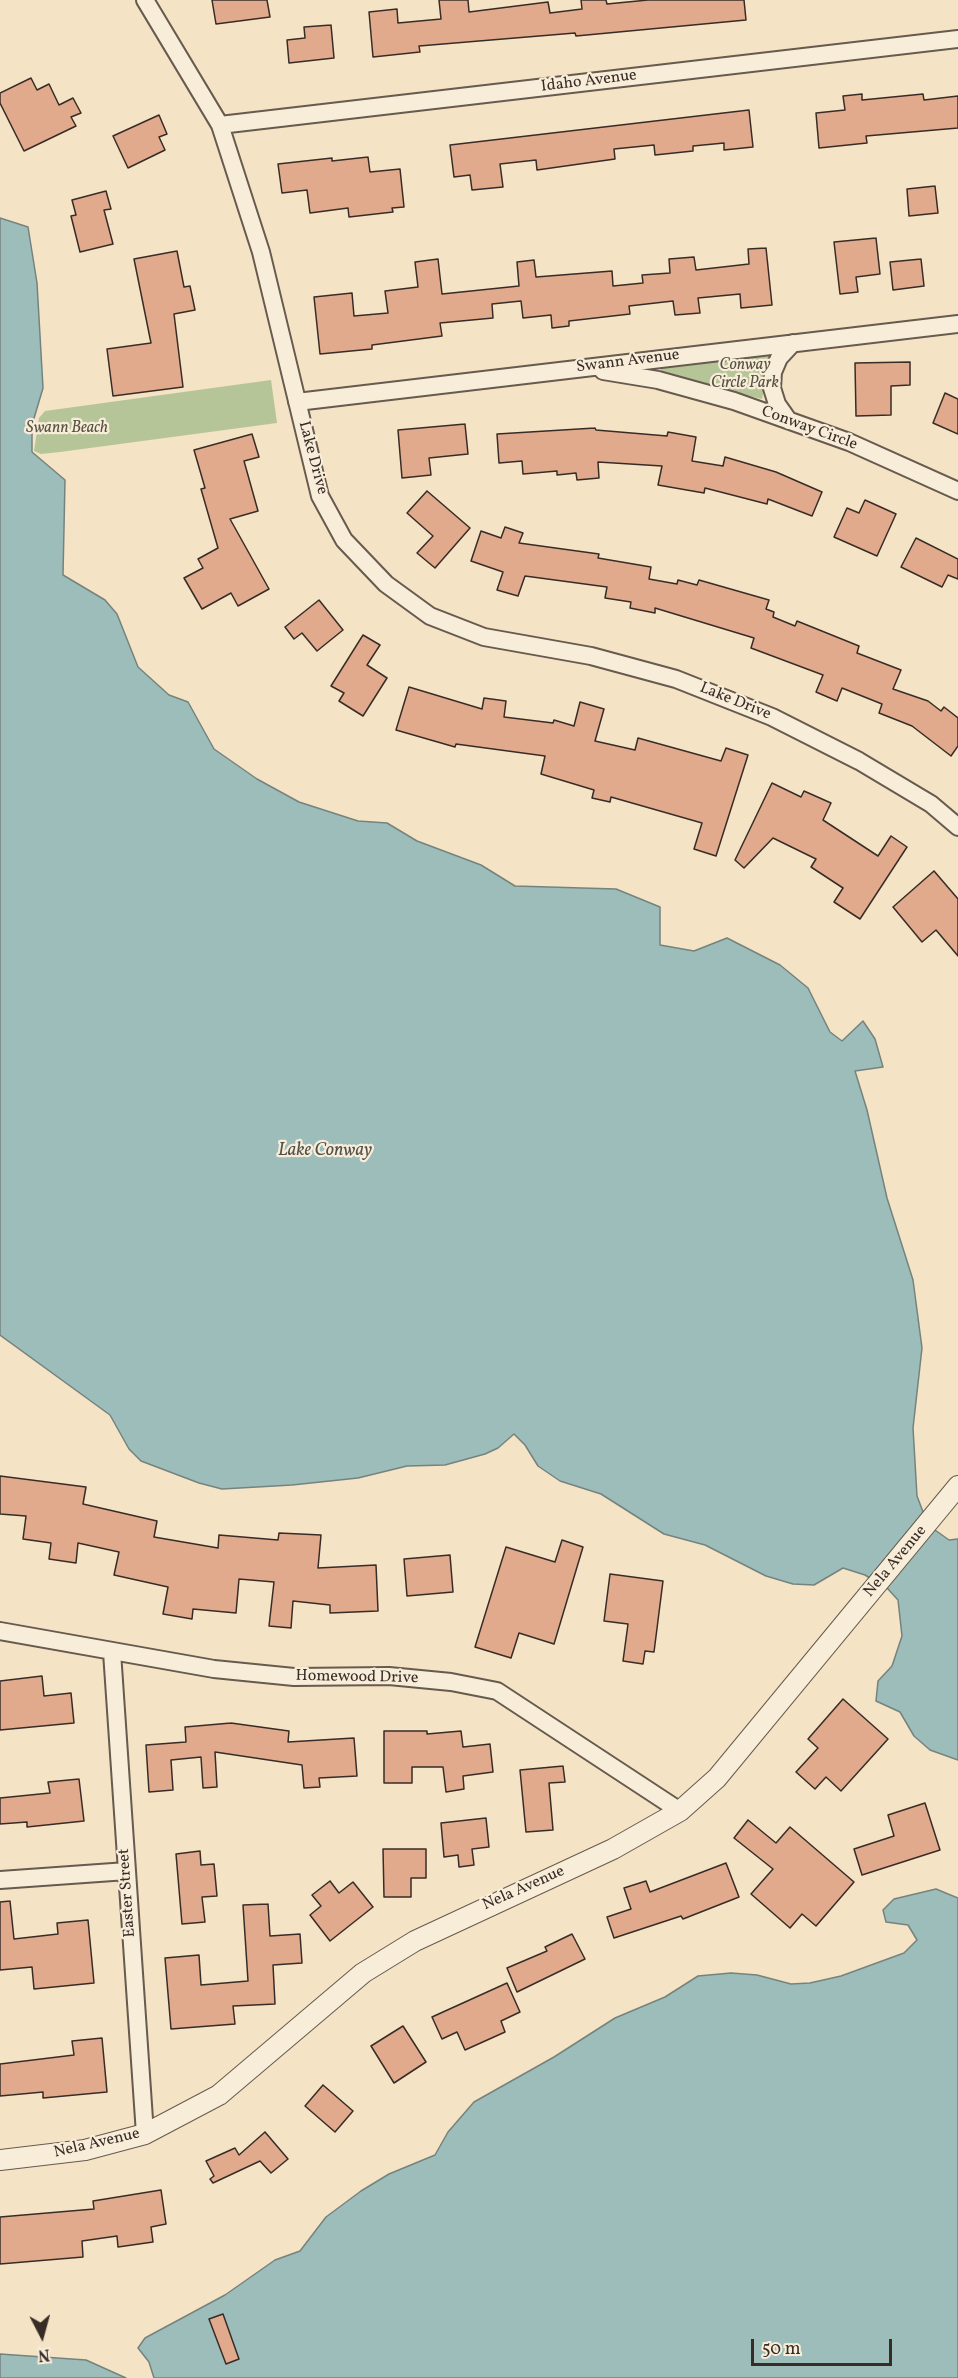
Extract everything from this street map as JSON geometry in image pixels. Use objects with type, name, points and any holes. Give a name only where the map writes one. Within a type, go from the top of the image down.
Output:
[{"type":"street","name":"Lake Drive","points":[[145,0],[220,126],[261,252],[320,496],[344,540],[386,584],[430,616],[484,637],[591,656],[676,679],[772,717],[860,761],[931,804],[958,827]]},
{"type":"street","name":"Idaho Avenue","points":[[220,126],[958,39]]},
{"type":"street","name":"Swann Avenue","points":[[297,402],[958,324]]},
{"type":"street","points":[[789,421],[777,404],[772,388],[773,372],[779,358],[793,343]]},
{"type":"street","name":"Conway Circle","points":[[584,368],[658,380],[734,401],[849,442],[958,491]]},
{"type":"street","name":"Nela Avenue","points":[[0,2160],[85,2150],[145,2134],[219,2095],[363,1973],[415,1941],[613,1849],[680,1810],[717,1778],[958,1486]]},
{"type":"street","name":"Homewood Drive","points":[[0,1631],[214,1669],[294,1677],[389,1677],[451,1682],[497,1691],[680,1810]]},
{"type":"street","name":"Easter Street","points":[[112,1652],[145,2134]]},
{"type":"street","points":[[0,1880],[127,1871]]},
{"type":"green space","name":"Conway Circle Park","points":[[772,353],[762,399],[662,375],[661,370],[663,366]]},
{"type":"green space","name":"Swann Beach","points":[[271,380],[277,423],[60,452],[41,454],[34,451],[39,418],[45,411]]},
{"type":"water","name":"Lake Conway","points":[[0,218],[28,227],[37,283],[43,388],[32,425],[32,452],[65,480],[63,575],[105,600],[117,614],[138,667],[169,695],[188,702],[214,749],[257,779],[299,802],[358,821],[387,823],[417,841],[481,865],[515,886],[616,889],[660,907],[660,945],[694,951],[727,938],[780,965],[808,988],[830,1032],[842,1041],[863,1021],[875,1039],[883,1067],[855,1071],[867,1110],[887,1198],[913,1280],[922,1348],[913,1428],[917,1496],[928,1525],[949,1540],[958,1539],[958,1760],[930,1750],[914,1736],[900,1712],[876,1701],[878,1681],[892,1666],[902,1636],[898,1600],[888,1589],[865,1575],[843,1568],[814,1585],[793,1584],[766,1576],[705,1545],[664,1534],[601,1494],[560,1481],[538,1466],[525,1445],[514,1434],[498,1448],[485,1454],[445,1465],[407,1466],[358,1478],[292,1485],[222,1489],[199,1483],[141,1461],[129,1449],[110,1415],[0,1335]]},
{"type":"water","points":[[936,1889],[958,1898],[958,2378],[154,2378],[149,2362],[138,2348],[145,2338],[225,2295],[275,2260],[300,2251],[326,2217],[361,2191],[389,2174],[435,2155],[448,2132],[474,2102],[554,2057],[615,2018],[665,1997],[698,1976],[731,1973],[757,1975],[791,1984],[810,1983],[841,1976],[904,1953],[917,1940],[908,1925],[886,1922],[883,1910],[894,1899]]},
{"type":"water","points":[[0,2354],[86,2360],[126,2378],[0,2378]]},
{"type":"building","points":[[212,0],[267,0],[270,17],[216,24]]},
{"type":"building","points":[[439,0],[468,0],[469,12],[548,2],[550,13],[582,9],[581,0],[606,0],[607,4],[648,0],[744,0],[746,20],[576,36],[575,33],[419,46],[420,52],[373,57],[369,12],[397,9],[398,23],[441,19]]},
{"type":"building","points":[[331,25],[334,58],[289,63],[287,40],[305,38],[304,27]]},
{"type":"building","points":[[31,78],[37,90],[49,84],[59,105],[73,98],[81,113],[71,117],[76,126],[24,151],[0,103],[0,93]]},
{"type":"building","points":[[862,94],[862,100],[923,94],[924,100],[958,96],[958,128],[866,136],[867,143],[819,148],[816,113],[845,110],[843,96]]},
{"type":"building","points":[[749,110],[753,147],[724,150],[724,143],[693,146],[693,151],[655,155],[654,145],[614,149],[615,159],[537,170],[536,160],[500,164],[503,187],[472,190],[470,175],[454,177],[450,145]]},
{"type":"building","points":[[159,115],[167,134],[159,137],[165,150],[128,168],[113,136]]},
{"type":"building","points":[[368,157],[370,172],[400,169],[404,207],[392,208],[393,212],[349,217],[348,208],[310,213],[307,190],[282,193],[278,164]]},
{"type":"building","points":[[935,186],[938,213],[909,216],[907,189]]},
{"type":"building","points":[[106,191],[111,209],[104,210],[113,244],[80,252],[71,216],[76,215],[72,200]]},
{"type":"building","points":[[876,238],[880,274],[856,277],[858,292],[840,294],[834,242]]},
{"type":"building","points":[[766,248],[772,305],[741,308],[740,294],[698,298],[700,313],[675,315],[673,301],[629,306],[630,314],[569,321],[569,326],[552,328],[551,315],[523,318],[521,301],[492,304],[493,318],[440,323],[442,336],[372,345],[372,349],[320,354],[314,297],[352,293],[354,316],[388,313],[385,291],[418,287],[415,262],[438,259],[442,294],[519,286],[517,262],[534,260],[536,277],[612,271],[613,286],[643,283],[642,275],[670,273],[669,259],[694,257],[696,270],[749,264],[748,249]]},
{"type":"building","points":[[177,251],[184,287],[190,286],[195,310],[174,314],[183,387],[113,396],[107,349],[151,343],[134,259]]},
{"type":"building","points":[[921,259],[924,286],[893,290],[890,262]]},
{"type":"building","points":[[910,362],[910,385],[891,386],[891,415],[856,416],[855,363]]},
{"type":"building","points":[[945,393],[958,399],[958,434],[933,423]]},
{"type":"building","points":[[465,424],[468,454],[429,458],[431,475],[402,478],[398,430]]},
{"type":"building","points":[[595,428],[596,430],[667,436],[668,432],[696,437],[692,461],[723,466],[725,457],[776,472],[822,492],[812,516],[768,499],[767,504],[705,488],[704,493],[658,485],[662,466],[598,462],[599,478],[577,480],[576,473],[557,475],[557,471],[523,474],[522,461],[499,463],[497,434]]},
{"type":"building","points":[[252,434],[259,457],[244,461],[258,511],[230,519],[269,589],[238,606],[231,593],[202,609],[184,578],[203,568],[198,559],[218,548],[201,489],[205,488],[194,450]]},
{"type":"building","points":[[427,491],[470,528],[435,568],[417,553],[433,536],[407,513]]},
{"type":"building","points":[[865,500],[896,514],[877,556],[834,537],[847,508],[859,513]]},
{"type":"building","points":[[505,527],[523,533],[519,543],[599,554],[598,558],[651,567],[649,579],[677,584],[678,580],[697,585],[699,580],[769,600],[766,609],[774,612],[773,617],[795,626],[797,621],[859,646],[857,653],[901,670],[893,689],[928,701],[941,711],[944,707],[958,718],[958,746],[951,756],[912,726],[879,713],[882,704],[842,688],[837,701],[816,692],[823,675],[751,648],[754,638],[655,608],[655,613],[630,608],[631,602],[605,598],[607,587],[525,576],[518,596],[497,590],[503,572],[471,561],[481,531],[501,538]]},
{"type":"building","points":[[916,538],[958,559],[958,579],[948,575],[942,587],[901,567]]},
{"type":"building","points":[[319,600],[343,630],[317,651],[302,633],[294,639],[285,627]]},
{"type":"building","points":[[363,635],[380,645],[367,665],[387,678],[363,716],[339,701],[344,693],[331,686]]},
{"type":"building","points":[[409,687],[482,709],[484,698],[506,701],[504,717],[553,723],[554,720],[574,726],[580,702],[604,709],[595,741],[635,750],[638,738],[721,761],[726,748],[748,755],[716,856],[694,849],[702,823],[611,797],[610,802],[592,798],[594,790],[541,774],[545,756],[456,744],[455,747],[396,730]]},
{"type":"building","points":[[772,783],[801,797],[804,791],[831,803],[823,820],[878,856],[891,836],[907,847],[860,919],[834,902],[843,888],[811,867],[816,859],[773,838],[744,868],[735,860]]},
{"type":"building","points":[[934,871],[958,899],[958,956],[936,930],[922,942],[893,907]]},
{"type":"building","points":[[0,1476],[86,1487],[83,1504],[157,1521],[154,1537],[218,1548],[219,1535],[278,1540],[279,1533],[321,1535],[318,1568],[376,1565],[378,1611],[330,1613],[330,1605],[293,1601],[291,1628],[269,1626],[274,1582],[239,1579],[236,1613],[193,1609],[192,1619],[163,1614],[168,1587],[114,1575],[119,1552],[78,1543],[76,1563],[49,1559],[51,1543],[23,1539],[26,1516],[0,1514]]},
{"type":"building","points":[[562,1540],[583,1547],[554,1644],[519,1633],[511,1658],[475,1647],[506,1547],[555,1562]]},
{"type":"building","points":[[450,1555],[453,1592],[407,1596],[404,1559]]},
{"type":"building","points":[[610,1574],[663,1581],[654,1652],[645,1651],[643,1664],[623,1661],[628,1624],[604,1621]]},
{"type":"building","points":[[42,1676],[44,1696],[71,1693],[74,1723],[0,1730],[0,1681]]},
{"type":"building","points":[[843,1699],[888,1739],[841,1791],[826,1777],[815,1789],[796,1772],[818,1748],[808,1739]]},
{"type":"building","points":[[231,1723],[289,1731],[288,1742],[354,1738],[357,1776],[319,1778],[320,1787],[304,1788],[302,1765],[215,1752],[217,1787],[203,1788],[201,1757],[171,1760],[173,1790],[149,1792],[146,1745],[186,1742],[185,1727]]},
{"type":"building","points":[[384,1731],[427,1731],[427,1734],[461,1731],[463,1747],[490,1744],[493,1772],[463,1776],[464,1789],[446,1792],[443,1767],[412,1767],[412,1783],[384,1783]]},
{"type":"building","points":[[563,1766],[565,1782],[549,1783],[553,1830],[526,1832],[520,1770]]},
{"type":"building","points":[[79,1779],[84,1821],[27,1827],[27,1822],[0,1824],[0,1798],[50,1793],[48,1782]]},
{"type":"building","points":[[925,1803],[940,1850],[862,1875],[854,1849],[894,1836],[888,1815]]},
{"type":"building","points":[[486,1818],[489,1847],[472,1849],[474,1865],[459,1867],[458,1855],[444,1857],[441,1823]]},
{"type":"building","points":[[748,1820],[776,1843],[790,1827],[854,1882],[816,1926],[802,1914],[790,1928],[751,1894],[773,1869],[734,1838]]},
{"type":"building","points":[[383,1849],[426,1849],[426,1878],[411,1878],[411,1897],[384,1897]]},
{"type":"building","points":[[200,1851],[201,1865],[214,1864],[217,1896],[202,1897],[205,1922],[182,1924],[176,1854]]},
{"type":"building","points":[[726,1863],[739,1897],[683,1919],[681,1916],[614,1938],[607,1917],[631,1909],[624,1888],[646,1881],[650,1892]]},
{"type":"building","points":[[330,1881],[339,1893],[353,1882],[373,1907],[330,1941],[310,1915],[321,1906],[312,1895]]},
{"type":"building","points":[[10,1901],[14,1939],[58,1934],[57,1923],[88,1920],[94,1983],[34,1989],[32,1967],[0,1970],[0,1902]]},
{"type":"building","points":[[268,1904],[270,1936],[300,1934],[302,1963],[273,1965],[275,2004],[233,2006],[235,2024],[171,2029],[165,1958],[199,1955],[201,1985],[248,1981],[243,1905]]},
{"type":"building","points":[[572,1934],[585,1959],[517,1992],[507,1968],[547,1951],[545,1947]]},
{"type":"building","points":[[507,1983],[520,2012],[501,2021],[505,2032],[465,2050],[457,2032],[442,2039],[432,2017]]},
{"type":"building","points":[[403,2026],[426,2062],[394,2083],[371,2046]]},
{"type":"building","points":[[102,2038],[107,2092],[43,2098],[43,2092],[0,2096],[0,2064],[74,2055],[72,2041]]},
{"type":"building","points":[[323,2085],[353,2111],[335,2132],[305,2106]]},
{"type":"building","points":[[265,2132],[288,2159],[271,2173],[260,2161],[213,2183],[210,2179],[214,2176],[206,2161],[235,2148],[239,2155]]},
{"type":"building","points":[[161,2190],[166,2224],[151,2227],[153,2242],[118,2247],[117,2236],[82,2241],[83,2257],[0,2264],[0,2217],[94,2209],[93,2201]]},
{"type":"building","points":[[223,2314],[239,2359],[226,2364],[209,2319]]}]
